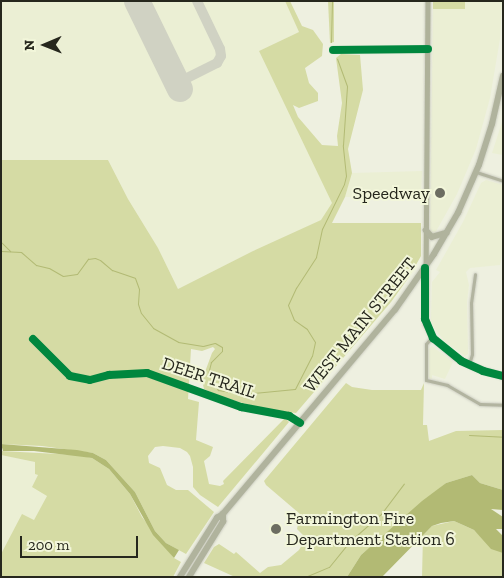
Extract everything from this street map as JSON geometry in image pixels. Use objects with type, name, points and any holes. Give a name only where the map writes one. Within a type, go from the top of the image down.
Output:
[{"type":"highway","name":"WEST MAIN STREET","points":[[176,577],[182,574],[204,535],[217,518],[223,514],[395,310],[425,268],[448,232],[476,172],[492,124],[503,76]]},
{"type":"highway","points":[[426,230],[430,236],[435,237],[448,232]]},
{"type":"highway","name":"WEST MAIN STREET","points":[[189,577],[223,522],[223,514]]},
{"type":"main road","points":[[428,1],[425,319],[432,337],[448,352],[468,365],[503,376]]},
{"type":"street","points":[[333,50],[428,49]]},
{"type":"street","points":[[476,172],[503,181]]},
{"type":"street","points":[[468,365],[472,354],[471,303],[475,274]]},
{"type":"street","points":[[432,337],[427,342],[426,380],[448,385],[480,404],[503,405]]},
{"type":"street","name":"DEER TRAIL","points":[[33,339],[70,376],[90,380],[116,374],[147,373],[241,407],[289,416],[300,423]]},
{"type":"shaded area","points":[[1,1],[285,1],[299,32],[259,51],[337,213],[253,251],[178,289],[158,248],[128,199],[108,160],[1,160]]},
{"type":"shaded area","points":[[285,1],[290,1],[302,26],[313,30],[323,44],[322,56],[305,68],[309,83],[318,93],[318,101],[299,108],[293,105],[298,117],[322,145],[338,146],[337,136],[342,103],[336,58],[341,54],[360,55],[363,90],[348,149],[352,173],[345,197],[332,223],[421,223],[421,256],[391,302],[296,413],[263,409],[219,396],[204,389],[202,380],[215,349],[213,347],[202,351],[191,349],[188,399],[199,402],[196,440],[213,447],[210,456],[204,461],[209,484],[220,486],[224,484],[223,481],[285,418],[289,422],[218,507],[200,495],[193,487],[193,467],[187,452],[180,448],[155,447],[148,456],[149,463],[160,468],[167,485],[176,490],[188,490],[214,512],[186,554],[166,543],[155,531],[135,492],[106,460],[93,453],[42,446],[1,444],[1,160],[108,160],[128,199],[158,248],[178,289],[253,251],[321,220],[332,203],[259,51],[299,32]]},
{"type":"shaded area","points":[[328,1],[334,1],[334,42],[330,43]]},
{"type":"shaded area","points":[[433,1],[465,1],[465,9],[433,9]]},
{"type":"shaded area","points":[[465,1],[502,1],[500,39],[490,98],[476,149],[457,194],[434,235],[430,233],[433,9],[465,9]]},
{"type":"shaded area","points":[[503,119],[503,155],[492,153]]},
{"type":"shaded area","points":[[422,171],[421,197],[345,197],[352,173]]},
{"type":"shaded area","points":[[486,180],[503,185],[503,251],[500,265],[470,268],[466,272],[469,285],[467,302],[468,354],[465,356],[445,342],[434,328],[431,321],[432,282],[440,272],[436,270],[463,222],[481,183]]},
{"type":"shaded area","points":[[432,346],[453,362],[445,379],[432,375],[432,379],[428,377],[428,350]]},
{"type":"shaded area","points":[[346,383],[352,387],[372,390],[421,390],[424,383],[423,425],[427,425],[429,441],[456,431],[503,430],[503,490],[480,483],[472,475],[446,483],[361,555],[347,577],[235,577],[204,563],[214,547],[219,544],[234,554],[236,552],[260,573],[268,567],[281,565],[299,550],[304,541],[304,536],[297,529],[300,514],[266,485],[264,481]]},
{"type":"shaded area","points":[[1,444],[77,450],[93,453],[106,460],[135,492],[155,531],[166,543],[179,550],[174,558],[153,535],[130,494],[109,469],[92,458],[34,451],[3,451]]},
{"type":"shaded area","points":[[1,451],[77,455],[92,458],[109,469],[130,494],[142,517],[174,558],[181,562],[173,577],[1,577],[1,554],[22,514],[34,520],[47,496],[32,487],[38,475],[35,474],[35,462],[1,455]]},
{"type":"shaded area","points":[[1,455],[35,462],[47,496],[34,520],[22,515],[1,554]]},
{"type":"shaded area","points":[[472,475],[480,483],[503,490],[503,510],[491,509],[503,517],[503,529],[496,529],[503,536],[503,553],[491,549],[474,530],[454,521],[441,523],[432,526],[382,577],[347,577],[361,555],[422,501],[446,483]]},
{"type":"shaded area","points":[[454,521],[474,530],[494,549],[502,552],[503,577],[422,577],[423,535],[432,526]]},
{"type":"waterway","points":[[331,42],[332,1]]},
{"type":"waterway","points":[[1,251],[21,252],[36,265],[49,268],[63,276],[77,274],[88,259],[95,258],[100,260],[112,270],[135,278],[139,289],[138,304],[141,313],[153,328],[178,342],[203,346],[215,343],[222,347],[222,351],[211,362],[208,374],[218,390],[242,394],[295,389],[312,356],[315,342],[307,329],[294,320],[288,305],[296,288],[316,257],[322,229],[346,176],[343,145],[347,86],[337,59]]},
{"type":"waterway","points":[[1,242],[10,251]]},
{"type":"waterway","points":[[469,435],[503,437]]},
{"type":"waterway","points":[[305,577],[329,567],[349,542],[381,514],[404,484]]},
{"type":"waterway","points":[[270,576],[283,577]]},
{"type":"taxiway","points":[[177,83],[217,63],[221,56],[220,49],[197,1]]},
{"type":"runway","points":[[137,1],[180,89]]},
{"type":"cycle path","points":[[333,50],[428,49]]},
{"type":"cycle path","points":[[425,268],[425,319],[433,338],[461,361],[483,371],[503,376]]},
{"type":"cycle path","points":[[33,339],[70,376],[90,380],[109,375],[147,373],[241,407],[289,416],[300,423]]},
{"type":"place","name":"Speedway","points":[[440,193]]},
{"type":"place","name":"Farmington Fire Department Station 6","points":[[276,529]]}]
